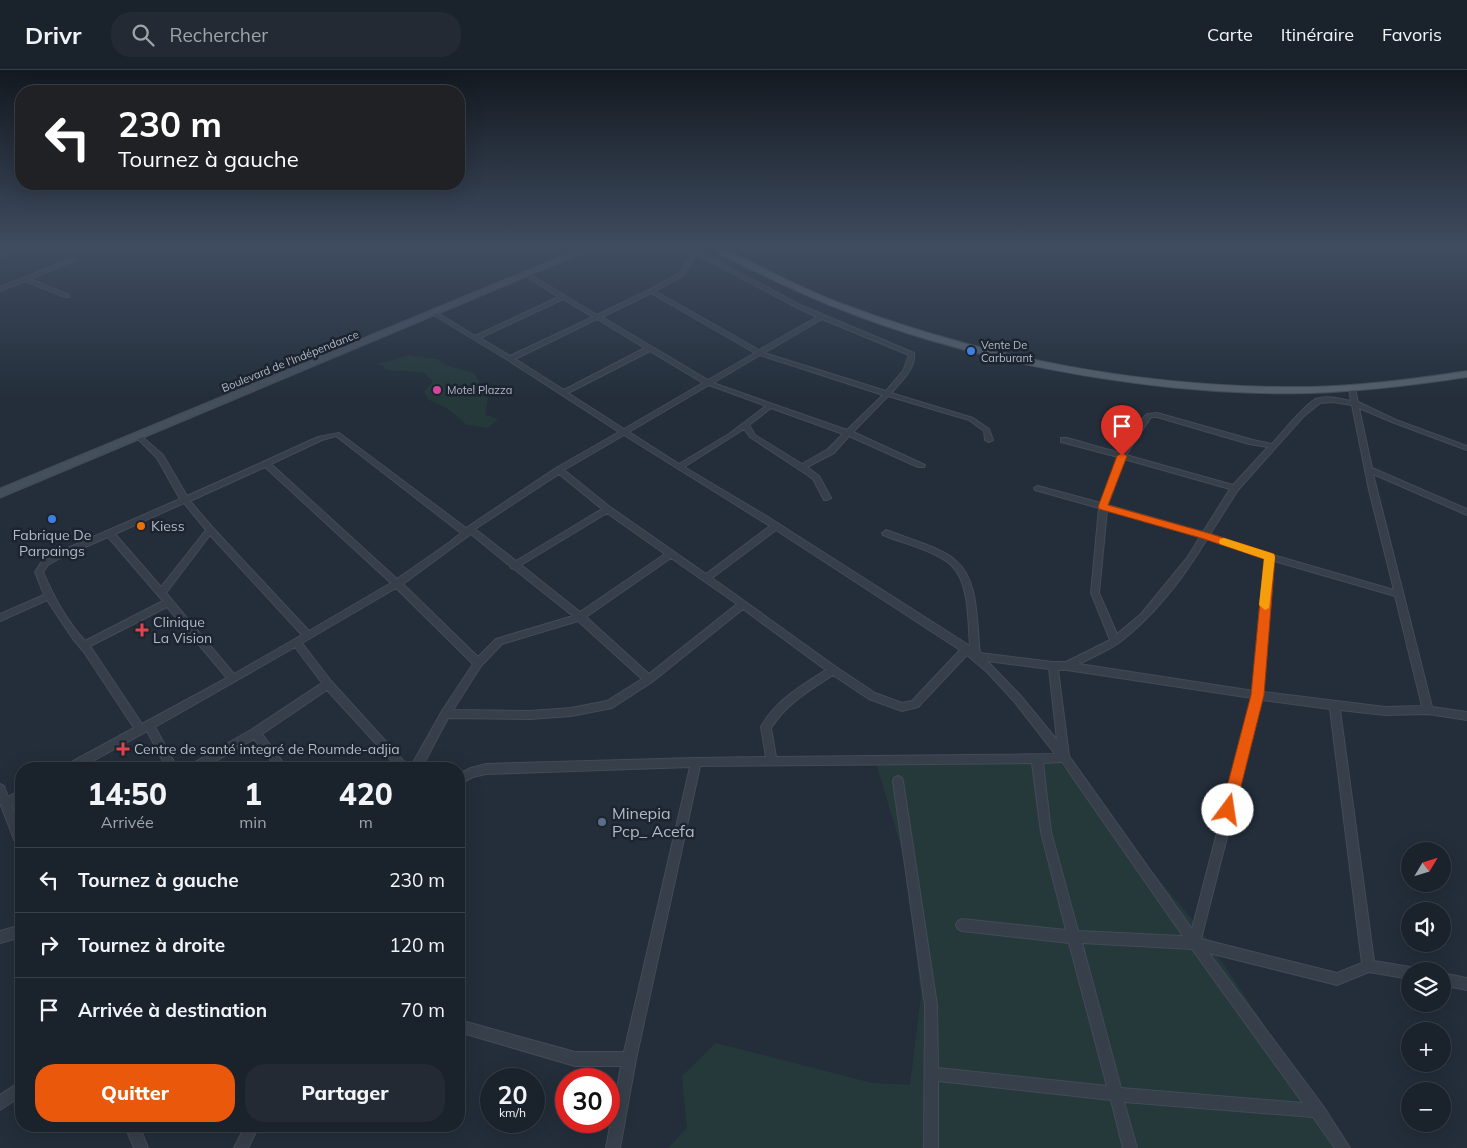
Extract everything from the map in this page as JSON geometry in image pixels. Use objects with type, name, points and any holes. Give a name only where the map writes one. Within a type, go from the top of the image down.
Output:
[{"type":"main road","name":"Boulevard de l'Indépendance","points":[[0,486],[456,298]]},
{"type":"main road","name":"Boulevard de l'Indépendance","points":[[0,493],[469,298]]},
{"type":"main road","points":[[823,298],[879,320],[985,351],[1101,373],[1190,385],[1269,390],[1352,389],[1429,382],[1467,374]]},
{"type":"main road","points":[[835,298],[883,317],[986,347],[1109,370],[1220,382],[1312,385],[1380,381],[1467,368]]},
{"type":"street","points":[[475,338],[560,298]]},
{"type":"street","points":[[565,298],[708,383],[848,433],[921,465]]},
{"type":"street","points":[[510,359],[635,298]]},
{"type":"street","points":[[664,298],[759,353],[971,419],[987,430],[989,440]]},
{"type":"street","points":[[784,298],[822,317],[912,354],[912,360],[907,370],[887,394],[831,451],[802,467]]},
{"type":"street","points":[[434,313],[776,526],[976,656],[1019,699],[1064,758],[1134,854],[1194,943],[1318,1111],[1343,1148]]},
{"type":"street","points":[[81,762],[233,679],[397,584],[468,531],[559,470],[822,317]]},
{"type":"street","points":[[564,394],[650,348]]},
{"type":"street","points":[[1352,389],[1398,594],[1428,710]]},
{"type":"street","points":[[1068,666],[1115,641],[1144,616],[1190,560],[1235,488],[1301,416],[1318,401],[1332,400],[1354,403],[1394,421],[1467,448]]},
{"type":"street","points":[[679,467],[771,405]]},
{"type":"street","points":[[1115,641],[1095,593],[1103,507],[1122,456],[1149,415],[1157,415],[1252,442],[1273,446]]},
{"type":"street","points":[[745,424],[752,436],[802,467],[816,478],[827,498]]},
{"type":"street","points":[[168,762],[84,645],[76,637],[49,596],[39,572],[45,563],[327,435],[337,434],[468,531],[580,617],[649,679]]},
{"type":"street","points":[[138,436],[160,457],[185,500],[210,530],[308,635]]},
{"type":"street","points":[[1064,440],[1235,488]]},
{"type":"street","points":[[1252,442],[1264,456]]},
{"type":"street","points":[[266,464],[397,584],[478,663]]},
{"type":"street","points":[[559,470],[607,509],[872,696],[902,707],[915,704],[967,650]]},
{"type":"street","points":[[1370,470],[1467,512]]},
{"type":"street","points":[[1038,488],[1204,535],[1270,557],[1398,594]]},
{"type":"street","points":[[514,566],[607,509]]},
{"type":"street","points":[[707,578],[776,526]]},
{"type":"street","points":[[160,594],[210,530]]},
{"type":"street","points":[[110,533],[233,679]]},
{"type":"street","points":[[886,533],[954,562],[963,573],[969,590],[976,656]]},
{"type":"street","points":[[419,762],[445,714],[478,663],[499,641],[580,617],[671,554]]},
{"type":"street","points":[[1194,943],[1258,695],[1270,557]]},
{"type":"street","points":[[0,618],[49,596]]},
{"type":"street","points":[[84,645],[169,602]]},
{"type":"street","points":[[445,714],[530,715],[590,710],[608,705],[649,679],[743,604]]},
{"type":"street","points":[[296,642],[328,684],[400,762]]},
{"type":"street","points":[[976,656],[1053,666],[1068,666],[1385,712],[1428,710],[1467,716]]},
{"type":"street","points":[[1053,666],[1064,758]]},
{"type":"street","points":[[772,761],[766,727],[772,717],[807,687],[833,670]]},
{"type":"street","points":[[204,762],[255,733],[328,684]]},
{"type":"street","points":[[1334,705],[1369,966]]},
{"type":"street","points":[[255,733],[278,762]]},
{"type":"street","points":[[1037,758],[1046,832],[1130,1148]]},
{"type":"street","points":[[465,776],[486,769],[696,762],[1064,758]]},
{"type":"street","points":[[613,1148],[629,1059],[696,762]]},
{"type":"street","points":[[898,781],[931,1005],[931,1148]]},
{"type":"street","points":[[0,789],[15,828]]},
{"type":"street","points":[[6,804],[15,799]]},
{"type":"street","points":[[962,925],[1073,937],[1194,943],[1268,964],[1337,979],[1369,966],[1401,971]]},
{"type":"street","points":[[0,937],[15,933]]},
{"type":"street","points":[[1451,981],[1467,984]]},
{"type":"street","points":[[465,1028],[576,1058],[629,1059]]},
{"type":"street","points":[[931,1074],[1115,1094],[1318,1111]]},
{"type":"street","points":[[0,1103],[15,1092]]},
{"type":"street","points":[[134,1132],[140,1148]]},
{"type":"street","points":[[241,1148],[249,1132]]},
{"type":"green space","points":[[408,355],[437,359],[445,365],[474,373],[488,398],[485,415],[498,419],[488,428],[467,425],[447,408],[429,400],[424,392],[433,381],[423,372],[385,370],[384,366],[378,363]]},
{"type":"green space","points":[[1056,758],[1198,926],[1346,1148],[668,1148],[687,1128],[682,1076],[716,1043],[872,1083],[910,1085],[921,996],[905,860],[875,760]]},
{"type":"slow traffic","points":[[1224,542],[1270,557],[1265,605]]},
{"type":"place","name":"Vente De Carburant","points":[[971,351]]},
{"type":"place","name":"Motel Plazza","points":[[437,390]]},
{"type":"place","name":"Fabrique De Parpaings","points":[[52,519]]},
{"type":"place","name":"Kiess","points":[[141,526]]},
{"type":"place","name":"Clinique La Vision","points":[[142,630]]},
{"type":"place","name":"Centre de santé integré de Roumde-adjia","points":[[123,749]]},
{"type":"place","name":"Minepia Pcp_ Acefa","points":[[602,822]]},
{"type":"route","points":[[1122,456],[1103,507],[1204,535],[1270,557],[1258,695],[1228,810]]}]
